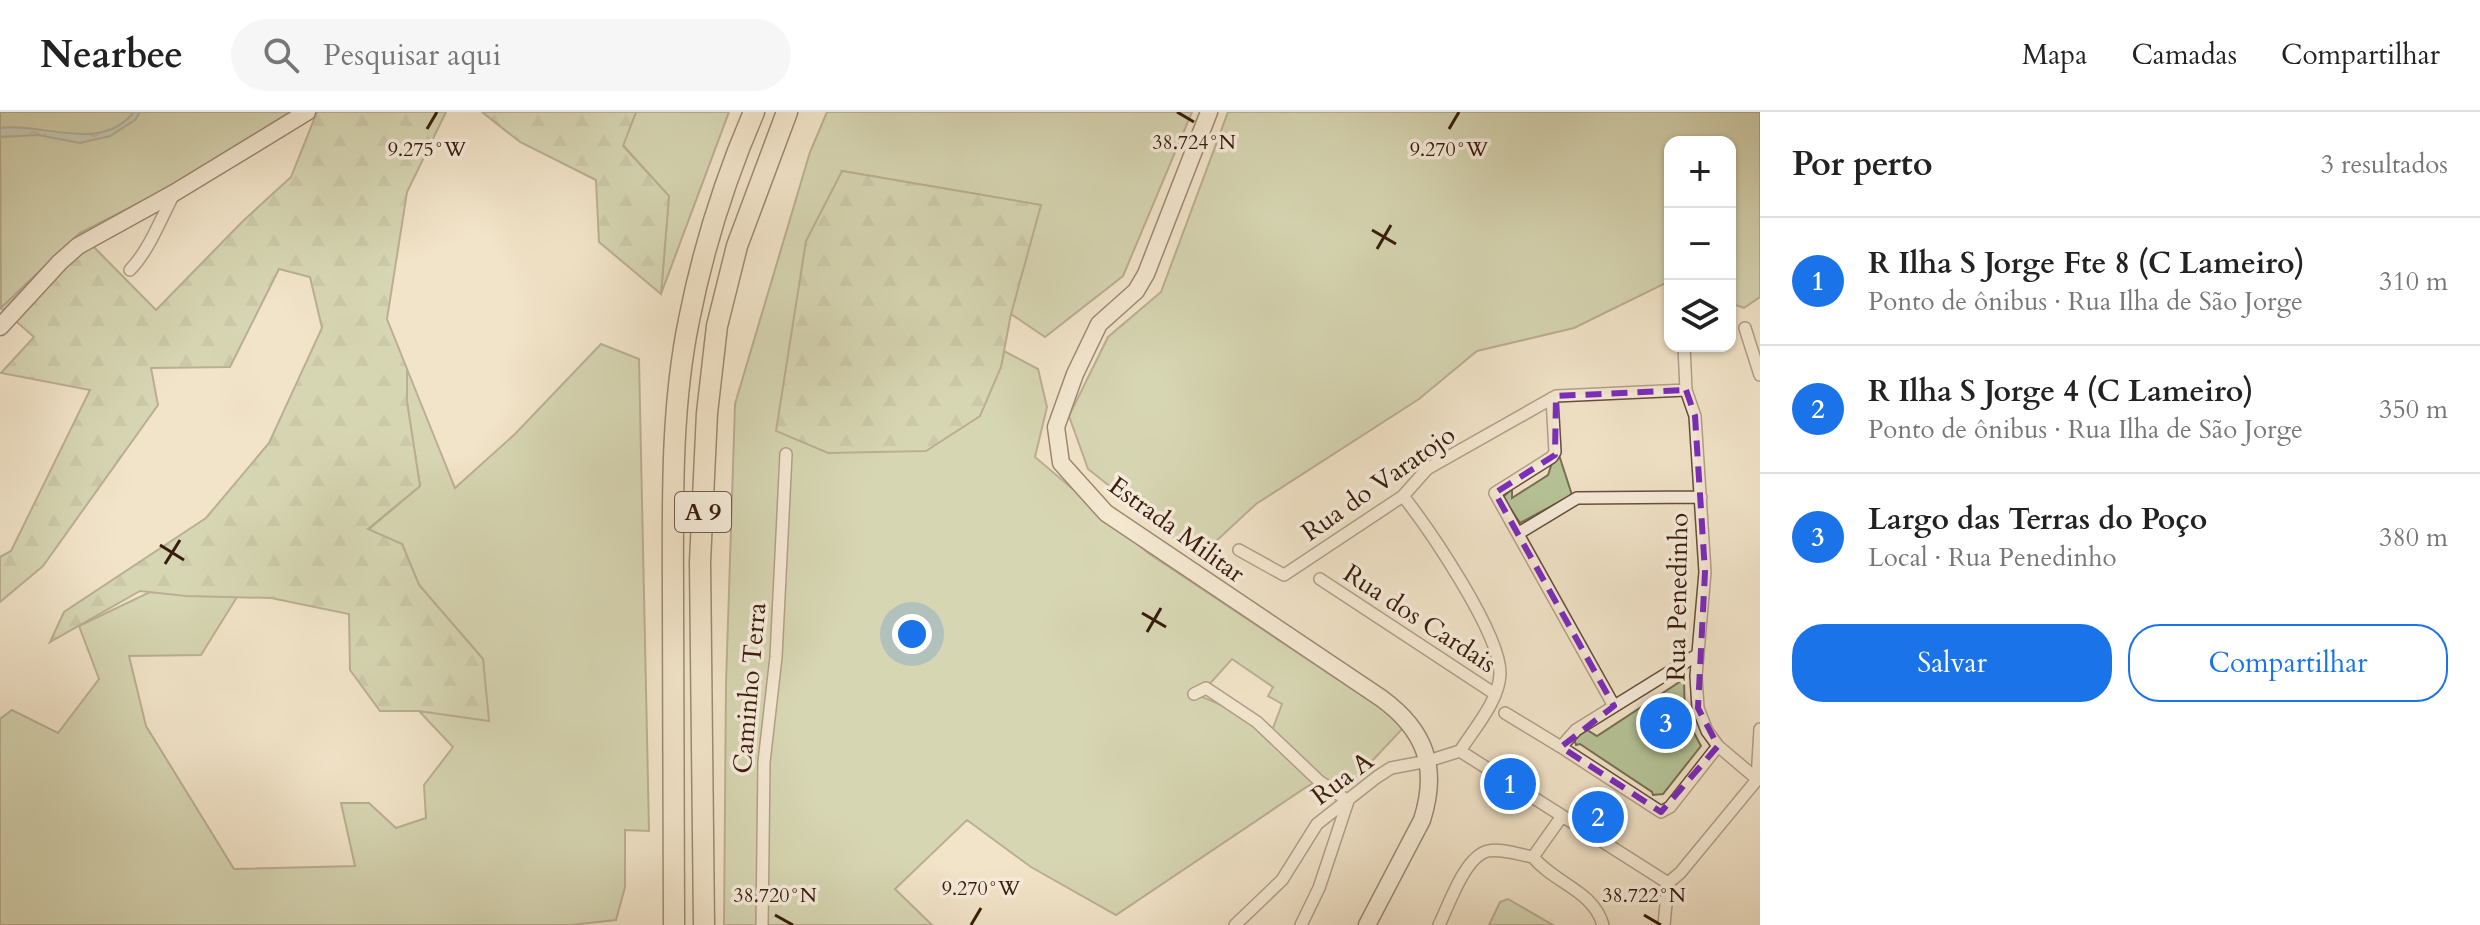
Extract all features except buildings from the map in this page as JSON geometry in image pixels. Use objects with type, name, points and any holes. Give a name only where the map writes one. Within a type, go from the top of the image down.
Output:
[{"type":"highway","name":"A 9","points":[[674,925],[673,560],[676,414],[688,322],[709,236],[737,151],[754,112]]},
{"type":"highway","name":"A 9","points":[[704,925],[700,562],[707,413],[717,326],[737,246],[787,112]]},
{"type":"street","points":[[0,327],[78,246],[174,193],[307,112]]},
{"type":"street","name":"Estrada Militar","points":[[1209,112],[1146,274],[1136,291],[1099,324],[1075,374],[1056,427],[1061,463],[1106,513],[1400,712],[1415,730],[1428,761],[1429,791],[1422,820],[1367,925]]},
{"type":"street","points":[[130,270],[147,252],[174,193]]},
{"type":"street","points":[[1745,328],[1760,375]]},
{"type":"street","name":"Rua Penedinho","points":[[1684,352],[1686,390],[1695,416],[1705,572],[1697,655],[1698,708],[1707,731],[1718,746],[1759,777]]},
{"type":"street","name":"Rua do Varatojo","points":[[1239,550],[1284,575],[1403,496],[1427,469],[1552,398],[1686,390]]},
{"type":"street","points":[[1552,398],[1555,452],[1552,457],[1495,493],[1614,706]]},
{"type":"street","name":"Caminho Terra","points":[[762,925],[764,762],[776,657],[786,454]]},
{"type":"street","points":[[1403,496],[1428,527],[1486,626],[1498,656],[1500,675],[1495,694],[1460,751],[1668,883]]},
{"type":"street","points":[[1519,533],[1577,498],[1701,497]]},
{"type":"street","name":"Rua dos Cardais","points":[[1320,579],[1495,694]]},
{"type":"street","points":[[1561,747],[1576,730],[1697,655]]},
{"type":"street","points":[[1194,694],[1206,688],[1257,722],[1319,781],[1348,801],[1319,888],[1301,925]]},
{"type":"street","points":[[1505,713],[1661,812],[1670,807],[1718,746]]},
{"type":"street","points":[[1664,925],[1668,883],[1680,873],[1759,777],[1760,729]]},
{"type":"street","name":"Rua A","points":[[1235,925],[1282,880],[1317,824],[1391,768],[1460,751]]},
{"type":"street","points":[[1533,857],[1562,816]]},
{"type":"street","points":[[1439,925],[1475,858],[1494,850],[1533,857],[1544,870],[1592,902],[1603,925]]},
{"type":"highlighted area","points":[[1686,390],[1695,416],[1705,572],[1698,708],[1718,746],[1661,812],[1561,747],[1614,706],[1495,493],[1555,455],[1556,396]]},
{"type":"green space","points":[[0,112],[290,112],[174,185],[80,233],[1,308]]},
{"type":"green space","points":[[317,112],[446,112],[407,192],[387,319],[407,369],[407,402],[420,486],[368,529],[402,544],[419,585],[483,659],[489,721],[419,711],[380,711],[350,670],[349,614],[271,598],[186,596],[140,591],[50,642],[64,612],[206,518],[269,443],[322,328],[310,277],[279,269],[230,367],[151,368],[158,405],[43,566],[0,602],[0,557],[11,551],[90,390],[1,373],[34,337],[1,308],[80,233],[156,310],[291,177]]},
{"type":"green space","points":[[482,112],[636,112],[623,146],[669,196],[661,294],[599,242],[596,180],[520,142]]},
{"type":"green space","points":[[636,112],[729,112],[661,294],[669,196],[623,145]]},
{"type":"green space","points":[[827,112],[1192,112],[1123,276],[1045,337],[1011,314],[1040,205],[842,171],[1001,367],[1004,351],[1038,369],[1047,407],[1035,457],[1148,553],[1406,725],[1338,797],[1319,781],[1308,786],[1116,915],[1031,867],[967,820],[895,889],[932,925],[724,925],[726,684],[735,404],[810,152]],"holes":[[[1232,659],[1273,687],[1268,696],[1282,704],[1270,736],[1245,715],[1195,694],[1206,688]]]},
{"type":"green space","points":[[1228,112],[1760,112],[1760,297],[1744,308],[1736,305],[1736,136],[1664,136],[1664,284],[1574,328],[1477,351],[1419,399],[1256,504],[1199,557],[1088,469],[1069,416],[1108,337],[1161,292]]},
{"type":"green space","points":[[842,171],[1041,205],[1011,314],[1001,367],[980,416],[926,451],[828,453],[776,431],[806,241]]},
{"type":"green space","points":[[601,344],[639,359],[649,831],[625,830],[625,887],[616,920],[571,925],[0,925],[0,719],[12,710],[58,733],[99,679],[79,626],[150,592],[237,597],[201,655],[129,656],[146,726],[234,869],[355,866],[341,803],[369,803],[396,828],[426,818],[424,785],[453,747],[419,711],[488,720],[483,659],[419,585],[402,544],[368,530],[420,486],[407,402],[407,369],[455,488],[515,434]]},
{"type":"green space","points":[[1559,455],[1572,495],[1520,523],[1503,497],[1512,489],[1512,498],[1548,475]]},
{"type":"green space","points":[[1684,681],[1685,716],[1701,746],[1663,794],[1653,795],[1580,744],[1576,745],[1574,739],[1587,730],[1597,736]]},
{"type":"green space","points":[[1508,899],[1553,925],[1489,925],[1500,902]]},
{"type":"water","points":[[134,112],[140,112],[135,120],[110,136],[80,143],[38,135],[0,137],[0,128],[17,127],[71,134],[105,131]]},
{"type":"place","name":"Largo das Terras do Poço","points":[[1666,723]]},
{"type":"place","name":"R Ilha S Jorge Fte 8 (C Lameiro)","points":[[1510,784]]},
{"type":"place","name":"R Ilha S Jorge 4 (C Lameiro)","points":[[1598,817]]}]
